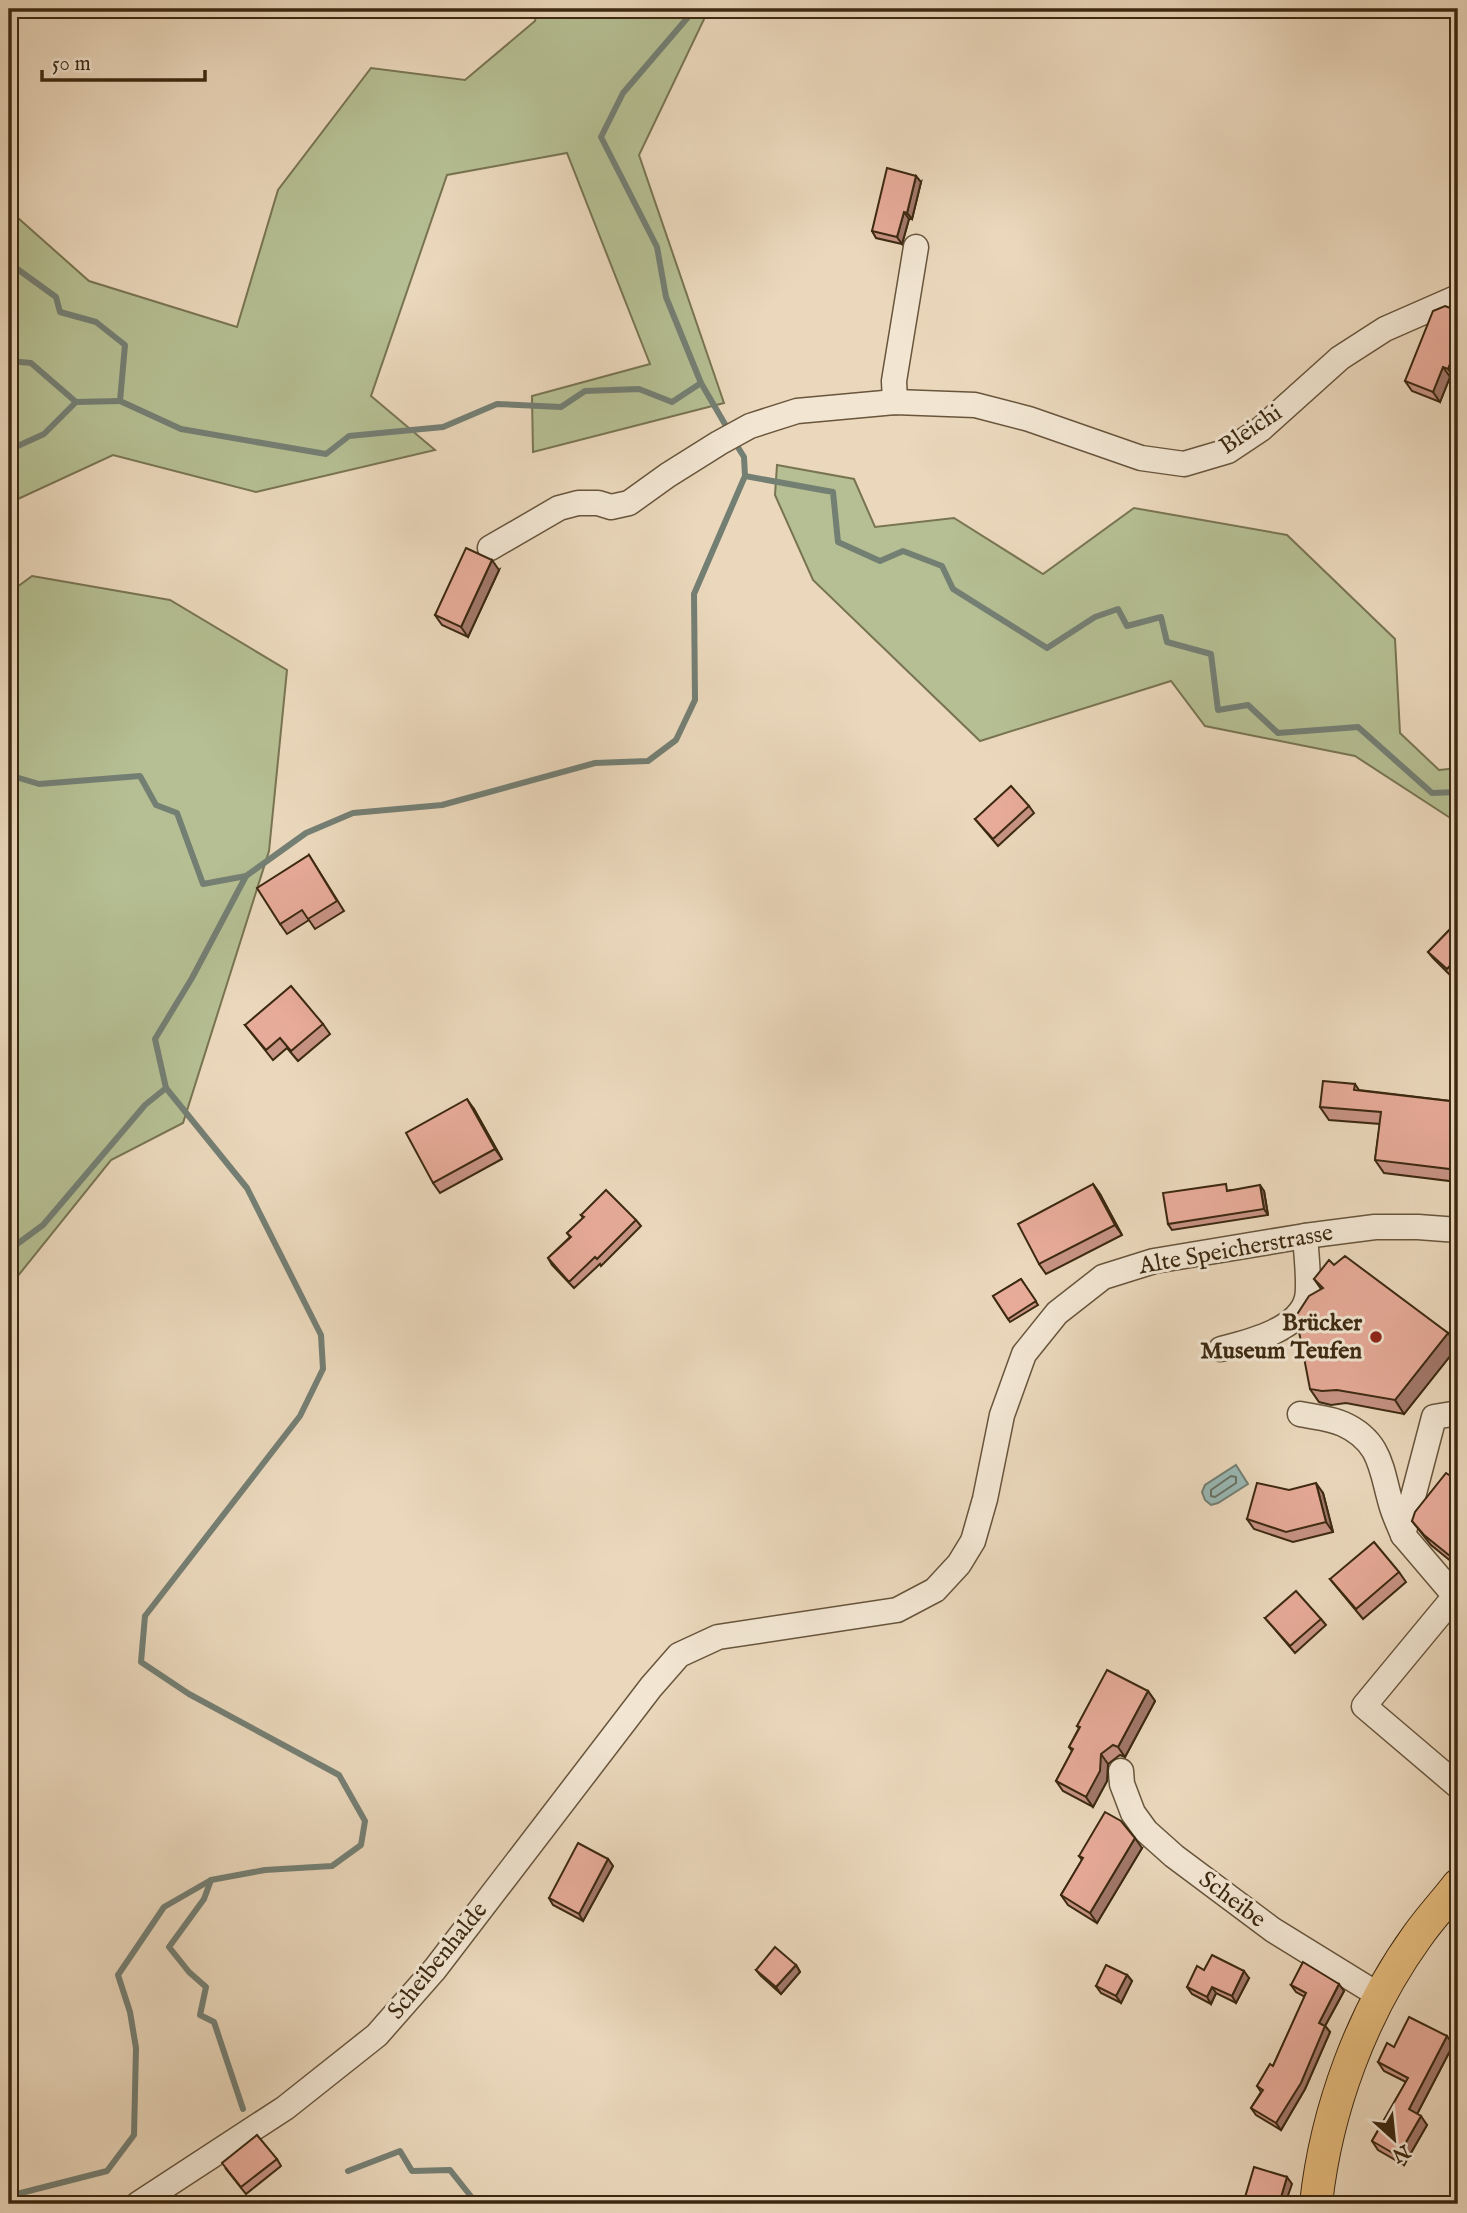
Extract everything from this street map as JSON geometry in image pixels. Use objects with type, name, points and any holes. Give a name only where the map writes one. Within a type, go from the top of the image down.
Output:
[{"type":"main road","points":[[1316,2204],[1330,2129],[1350,2062],[1380,1996],[1417,1937],[1458,1885]]},
{"type":"street","points":[[895,402],[894,381],[916,247]]},
{"type":"street","name":"Bleichi","points":[[490,548],[559,508],[578,503],[598,503],[611,507],[629,503],[668,475],[750,426],[797,411],[895,402],[975,405],[1029,419],[1141,458],[1184,464],[1228,451],[1261,429],[1340,358],[1385,329],[1458,297]]},
{"type":"street","name":"Alte Speicherstrasse","points":[[679,1655],[718,1637],[897,1609],[935,1590],[959,1564],[973,1541],[985,1499],[1002,1415],[1024,1354],[1056,1313],[1103,1277],[1154,1261],[1305,1236],[1376,1227],[1458,1230]]},
{"type":"street","points":[[1221,1349],[1256,1340],[1295,1320],[1307,1298],[1305,1236]]},
{"type":"street","points":[[1403,1535],[1433,1417],[1458,1413]]},
{"type":"street","points":[[1300,1414],[1341,1423],[1361,1434],[1376,1452],[1385,1474],[1391,1505],[1403,1535],[1455,1597],[1364,1706],[1458,1786]]},
{"type":"street","name":"Scheibenhalde","points":[[138,2204],[285,2108],[377,2035],[435,1969],[651,1687],[679,1655]]},
{"type":"street","name":"Scheibe","points":[[1121,1771],[1124,1792],[1133,1813],[1146,1831],[1174,1856],[1273,1930],[1380,1996]]},
{"type":"green space","points":[[537,9],[733,9],[705,17],[639,155],[724,403],[533,452],[532,396],[650,364],[567,153],[447,175],[371,396],[435,450],[256,492],[113,455],[18,499],[9,500],[9,210],[89,281],[237,327],[278,190],[371,68],[465,80],[535,21]]},
{"type":"green space","points":[[777,465],[854,479],[875,527],[954,518],[1043,574],[1134,508],[1287,535],[1395,639],[1400,733],[1439,770],[1458,768],[1458,823],[1355,756],[1205,726],[1171,681],[980,741],[813,580],[775,495]]},
{"type":"green space","points":[[32,576],[170,600],[287,670],[269,851],[183,1123],[111,1160],[9,1287],[9,593]]},
{"type":"water","points":[[1236,1465],[1248,1484],[1211,1505],[1202,1492],[1205,1485]]},
{"type":"building","points":[[887,168],[916,176],[907,213],[904,212],[897,237],[872,231]]},
{"type":"building","points":[[1445,306],[1458,311],[1458,343],[1448,369],[1443,367],[1433,392],[1405,381],[1433,311]]},
{"type":"building","points":[[466,548],[492,560],[461,627],[435,615]]},
{"type":"building","points":[[1011,786],[1029,806],[993,839],[975,819]]},
{"type":"building","points":[[309,855],[337,901],[308,919],[302,910],[280,924],[257,888]]},
{"type":"building","points":[[1458,921],[1458,957],[1447,969],[1428,952]]},
{"type":"building","points":[[291,986],[323,1024],[291,1051],[280,1038],[266,1050],[245,1025]]},
{"type":"building","points":[[1323,1081],[1355,1084],[1354,1090],[1458,1102],[1458,1170],[1375,1160],[1381,1112],[1320,1107]]},
{"type":"building","points":[[467,1099],[495,1149],[433,1183],[406,1133]]},
{"type":"building","points":[[1093,1184],[1115,1225],[1039,1264],[1018,1224]]},
{"type":"building","points":[[1226,1184],[1227,1191],[1260,1185],[1264,1209],[1168,1224],[1163,1193]]},
{"type":"building","points":[[606,1190],[636,1220],[597,1259],[595,1257],[569,1282],[548,1258],[571,1237],[567,1233]]},
{"type":"building","points":[[1458,1241],[1458,1264],[1455,1261]]},
{"type":"building","name":"Brücker Museum Teufen","points":[[1345,1256],[1448,1333],[1395,1400],[1337,1390],[1310,1389],[1296,1316],[1309,1296],[1323,1288],[1314,1279],[1329,1260],[1334,1265]]},
{"type":"building","points":[[1021,1279],[1036,1301],[1008,1319],[993,1296]]},
{"type":"building","points":[[1458,1469],[1458,1556],[1455,1560],[1424,1535],[1412,1521],[1415,1512],[1446,1473],[1452,1477]]},
{"type":"building","points":[[1257,1483],[1289,1490],[1316,1483],[1326,1522],[1286,1532],[1247,1519]]},
{"type":"building","points":[[1374,1542],[1399,1572],[1356,1609],[1330,1579]]},
{"type":"building","points":[[1296,1591],[1321,1619],[1290,1646],[1265,1618]]},
{"type":"building","points":[[1107,1670],[1148,1691],[1118,1747],[1113,1745],[1101,1754],[1100,1771],[1086,1797],[1056,1781],[1073,1749],[1069,1747],[1080,1727],[1077,1726]]},
{"type":"building","points":[[1105,1812],[1121,1821],[1135,1838],[1090,1913],[1061,1895],[1083,1858],[1079,1856]]},
{"type":"building","points":[[578,1843],[608,1859],[579,1914],[549,1898]]},
{"type":"building","points":[[775,1947],[796,1965],[776,1987],[756,1970]]},
{"type":"building","points":[[1212,1955],[1244,1971],[1232,1996],[1212,1987],[1207,1997],[1187,1987],[1197,1966],[1204,1970]]},
{"type":"building","points":[[1303,1962],[1339,1984],[1319,2023],[1325,2026],[1301,2083],[1276,2123],[1251,2108],[1263,2090],[1257,2086],[1270,2064],[1273,2066],[1306,1993],[1291,1985]]},
{"type":"building","points":[[1106,1965],[1127,1975],[1116,1996],[1096,1986]]},
{"type":"building","points":[[1409,2017],[1447,2036],[1409,2109],[1421,2116],[1398,2156],[1372,2141],[1408,2078],[1378,2062],[1387,2043],[1394,2047]]},
{"type":"building","points":[[257,2135],[277,2159],[241,2187],[222,2163]]},
{"type":"building","points":[[1254,2167],[1287,2177],[1279,2204],[1243,2204]]},
{"type":"building","points":[[1390,2198],[1402,2204],[1387,2204]]},
{"type":"waterway","points":[[695,9],[623,93],[601,137],[657,247],[666,297],[701,383],[729,431]]},
{"type":"waterway","points":[[9,263],[56,297],[60,312],[96,322],[125,345],[120,401],[181,429],[326,454],[349,436],[443,427],[497,404],[561,407],[585,391],[639,389],[672,402],[701,383]]},
{"type":"waterway","points":[[9,361],[31,363],[76,402],[120,401]]},
{"type":"waterway","points":[[9,450],[44,434],[76,402]]},
{"type":"waterway","points":[[9,2196],[107,2171],[134,2135],[136,2048],[130,2012],[118,1975],[164,1907],[211,1880],[265,1870],[332,1866],[361,1845],[365,1821],[339,1775],[189,1694],[141,1662],[145,1616],[300,1416],[323,1369],[321,1335],[247,1188],[166,1088],[155,1039],[192,978],[246,876],[306,833],[353,813],[442,805],[595,763],[648,761],[676,740],[695,700],[694,594],[745,476],[744,457],[734,441]]},
{"type":"waterway","points":[[745,476],[833,492],[838,542],[880,561],[903,551],[942,566],[953,589],[1047,648],[1095,617],[1118,609],[1127,626],[1161,617],[1167,642],[1211,654],[1218,710],[1248,705],[1278,733],[1358,727],[1432,793],[1458,792]]},
{"type":"waterway","points":[[9,775],[39,784],[140,776],[156,805],[177,813],[203,884],[246,876]]},
{"type":"waterway","points":[[9,1250],[43,1225],[145,1105],[166,1088]]},
{"type":"waterway","points":[[211,1880],[204,1899],[169,1947],[189,1972],[206,1987],[200,2015],[214,2022],[243,2109]]},
{"type":"waterway","points":[[348,2171],[400,2151],[412,2171],[450,2170],[477,2204],[498,2200],[509,2204]]},
{"type":"place","name":"Brücker Museum Teufen","points":[[1376,1337]]}]
